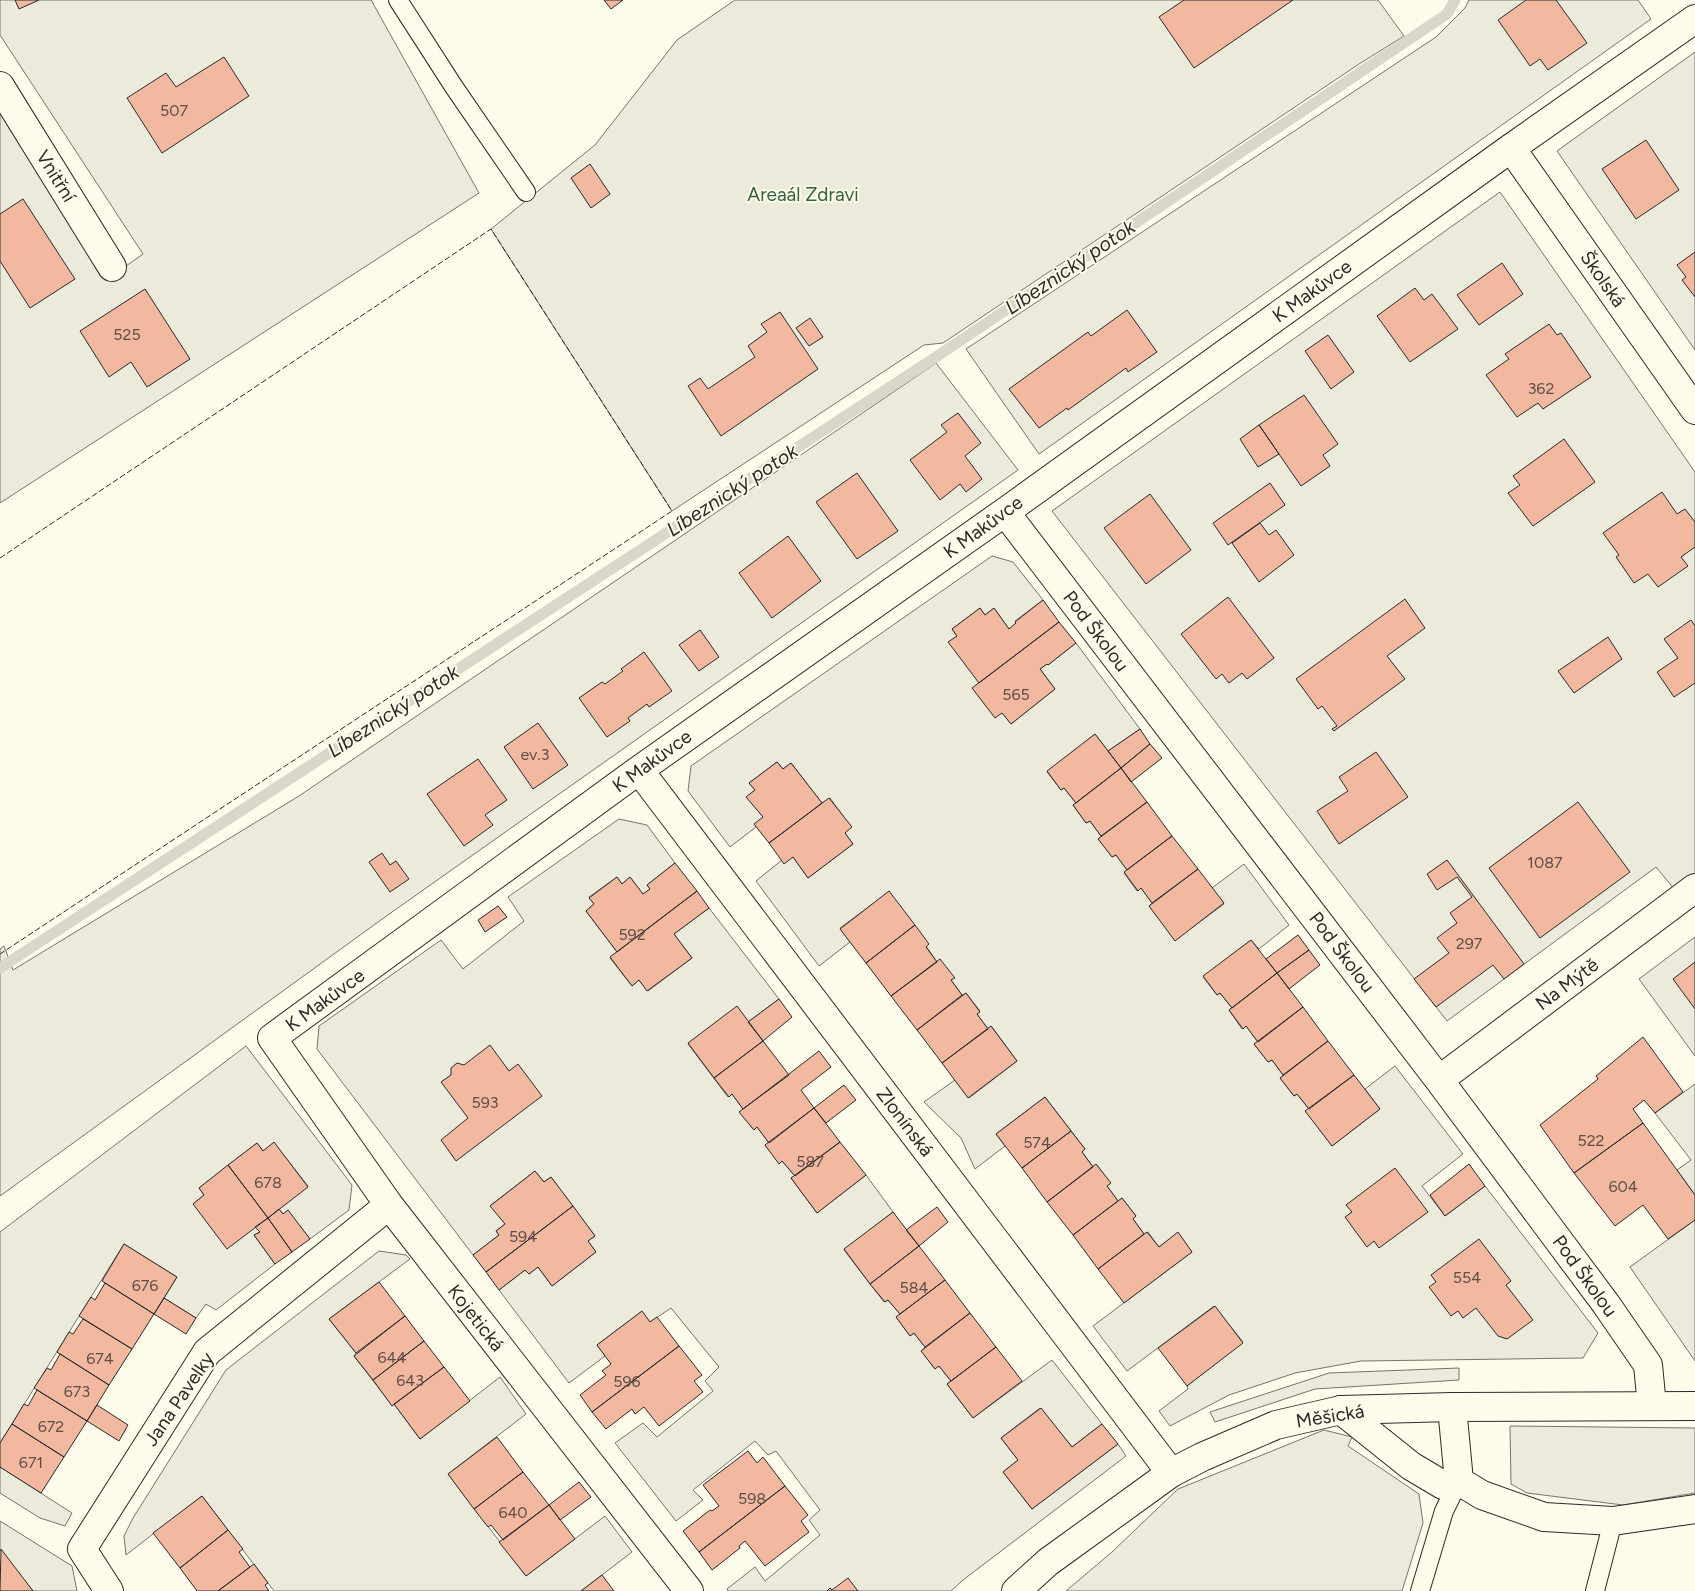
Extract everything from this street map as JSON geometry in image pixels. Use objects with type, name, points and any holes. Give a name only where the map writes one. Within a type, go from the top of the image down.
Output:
[{"type":"street","name":"K Makůvce","points":[[272,1038],[639,770],[1004,512],[1511,148],[1695,19]]},
{"type":"street","name":"Vnitřní","points":[[0,86],[112,267]]},
{"type":"street","name":"Školská","points":[[1511,148],[1695,410]]},
{"type":"street","name":"Pod Školou","points":[[1004,512],[1440,1080],[1606,1304],[1648,1365],[1652,1406]]},
{"type":"street","name":"Zlonínská","points":[[639,770],[1171,1473]]},
{"type":"street","name":"Na Mýtě","points":[[1440,1080],[1695,888]]},
{"type":"street","name":"Kojetická","points":[[272,1038],[389,1205],[688,1591]]},
{"type":"street","name":"Jana Pavelky","points":[[109,1591],[82,1549],[207,1352],[389,1205]]},
{"type":"street","name":"Měšická","points":[[1016,1591],[1048,1562],[1171,1473],[1202,1457],[1276,1425],[1341,1410],[1452,1407],[1695,1406]]},
{"type":"street","points":[[1452,1407],[1459,1481]]},
{"type":"street","points":[[1341,1410],[1411,1466],[1443,1485],[1459,1481],[1482,1495],[1544,1517],[1613,1521],[1695,1509]]},
{"type":"lane","points":[[398,0],[454,87],[526,192]]},
{"type":"lane","points":[[1420,1591],[1444,1511],[1459,1481]]},
{"type":"lane","points":[[1595,1591],[1613,1521]]},
{"type":"green space","points":[[0,0],[371,0],[479,193],[0,503],[0,110],[109,278],[143,254],[0,35]]},
{"type":"green space","name":"Areaál Zdravi","points":[[735,0],[1378,0],[1404,36],[1359,64],[943,343],[924,345],[672,511],[491,229],[595,145],[677,40]]},
{"type":"green space","points":[[1469,0],[1638,0],[1651,19],[1039,454],[966,349],[1436,37],[1465,8]]},
{"type":"green space","points":[[1695,52],[1695,350],[1557,151]]},
{"type":"green space","points":[[1500,192],[1695,472],[1695,875],[1675,890],[1656,867],[1447,1021],[1052,511]]},
{"type":"green space","points":[[936,363],[1018,470],[385,917],[0,1196],[0,949],[4,946],[13,970],[299,796]]},
{"type":"green space","points":[[992,556],[1013,562],[1043,600],[1015,621],[1016,623],[1009,629],[994,608],[985,615],[980,608],[952,629],[957,636],[949,642],[1011,724],[1055,689],[1040,669],[1076,643],[1140,729],[1108,751],[1095,734],[1047,772],[1061,790],[1064,788],[1076,803],[1073,805],[1086,823],[1090,821],[1101,836],[1099,839],[1112,857],[1116,855],[1127,870],[1124,873],[1137,891],[1141,888],[1152,903],[1150,906],[1175,940],[1224,904],[1212,888],[1244,864],[1289,925],[1259,949],[1251,940],[1203,977],[1217,995],[1220,993],[1232,1008],[1229,1010],[1242,1029],[1246,1026],[1258,1042],[1254,1044],[1268,1062],[1272,1060],[1283,1075],[1280,1078],[1294,1096],[1297,1094],[1309,1109],[1306,1111],[1332,1146],[1380,1109],[1365,1089],[1395,1066],[1463,1154],[1422,1186],[1445,1216],[1485,1186],[1598,1333],[1583,1358],[1361,1361],[1295,1373],[1229,1395],[1170,1426],[1159,1411],[1188,1389],[1187,1386],[1243,1342],[1214,1306],[1127,1371],[1093,1326],[1192,1252],[1178,1233],[1159,1247],[1148,1232],[1144,1234],[1133,1219],[1136,1216],[1122,1198],[1118,1201],[1107,1186],[1110,1183],[1097,1165],[1093,1167],[1082,1152],[1085,1149],[1045,1097],[996,1134],[1005,1146],[975,1169],[961,1138],[924,1102],[955,1080],[969,1098],[1017,1061],[992,1027],[988,1029],[977,1014],[980,1011],[966,993],[962,995],[951,980],[954,978],[937,962],[889,892],[840,928],[850,942],[819,966],[756,881],[782,860],[793,857],[808,878],[853,844],[845,833],[851,827],[830,798],[822,803],[791,763],[783,769],[777,762],[749,783],[755,790],[747,797],[763,817],[756,827],[730,847],[688,791],[691,766]]},
{"type":"green space","points":[[619,819],[647,825],[675,863],[647,885],[650,889],[643,894],[630,877],[622,884],[617,877],[589,897],[594,904],[586,911],[617,952],[610,958],[632,986],[639,980],[648,991],[692,958],[674,934],[709,908],[779,999],[748,1022],[688,1044],[728,1097],[732,1094],[743,1109],[740,1112],[754,1130],[757,1127],[769,1143],[765,1145],[779,1163],[782,1161],[795,1176],[791,1178],[817,1213],[866,1175],[893,1212],[844,1250],[884,1302],[888,1300],[900,1314],[896,1317],[910,1336],[914,1333],[925,1347],[922,1351],[934,1368],[939,1366],[951,1381],[947,1384],[973,1418],[1052,1360],[1102,1424],[1072,1447],[1040,1408],[1001,1438],[1018,1460],[1003,1472],[1032,1509],[1118,1444],[1126,1456],[951,1591],[728,1591],[727,1589],[755,1567],[765,1581],[820,1535],[809,1520],[820,1510],[776,1451],[768,1455],[755,1441],[693,1490],[703,1500],[676,1521],[615,1443],[643,1423],[657,1437],[713,1391],[705,1381],[719,1367],[671,1308],[650,1322],[641,1312],[597,1345],[605,1356],[569,1383],[499,1290],[525,1270],[529,1274],[538,1267],[552,1286],[596,1252],[588,1241],[595,1236],[551,1177],[544,1182],[535,1171],[491,1205],[505,1224],[496,1231],[499,1235],[473,1255],[317,1049],[319,1026],[441,940],[463,969],[524,921],[508,897]]},
{"type":"green space","points":[[1695,937],[1695,1056],[1639,979]]},
{"type":"green space","points":[[246,1046],[352,1185],[349,1210],[310,1239],[288,1211],[283,1214],[279,1209],[308,1186],[274,1143],[263,1151],[257,1143],[199,1188],[204,1195],[193,1204],[255,1227],[260,1232],[254,1235],[275,1264],[216,1310],[206,1304],[196,1318],[164,1298],[177,1277],[124,1244],[0,1443],[0,1232]]},
{"type":"green space","points":[[1695,1084],[1695,1195],[1677,1170],[1691,1160],[1655,1113]]},
{"type":"green space","points":[[1695,1220],[1695,1361],[1630,1267]]},
{"type":"green space","points":[[379,1251],[406,1255],[410,1259],[329,1319],[356,1353],[354,1356],[420,1439],[500,1377],[526,1414],[448,1474],[526,1576],[605,1516],[632,1552],[581,1591],[274,1591],[202,1496],[126,1555],[124,1536],[133,1518],[226,1370]]},
{"type":"green space","points":[[1324,1430],[1352,1437],[1348,1446],[1419,1494],[1423,1523],[1402,1591],[1066,1591],[1112,1552],[1178,1489]]},
{"type":"green space","points":[[0,1467],[72,1513],[65,1526],[40,1518],[0,1493]]},
{"type":"green space","points":[[0,1521],[72,1566],[77,1591],[33,1591],[0,1550]]},
{"type":"shaded area","points":[[1459,1368],[1459,1380],[1315,1389],[1215,1422],[1210,1412],[1329,1373]]},
{"type":"shaded area","points":[[1510,1426],[1695,1428],[1695,1493],[1623,1505],[1527,1493],[1511,1484]]},
{"type":"building","points":[[15,0],[39,0],[19,9]]},
{"type":"building","points":[[604,0],[623,0],[611,9]]},
{"type":"building","points":[[1184,0],[1293,0],[1194,68],[1159,17]]},
{"type":"building","points":[[1526,0],[1556,0],[1587,43],[1548,70],[1540,59],[1530,66],[1498,20]]},
{"type":"building","points":[[224,57],[249,96],[162,153],[127,98],[166,73],[176,87]]},
{"type":"building","points":[[1646,140],[1679,190],[1636,219],[1602,169]]},
{"type":"building","points":[[590,164],[610,194],[591,208],[571,178]]},
{"type":"building","points":[[23,199],[75,279],[30,308],[0,261],[0,214]]},
{"type":"building","points":[[1695,252],[1695,297],[1682,280],[1686,277],[1677,265]]},
{"type":"building","points":[[1502,263],[1523,294],[1479,325],[1457,295]]},
{"type":"building","points":[[1415,288],[1424,300],[1432,294],[1458,329],[1410,362],[1377,316]]},
{"type":"building","points":[[145,289],[190,359],[147,387],[131,362],[109,377],[80,331]]},
{"type":"building","points":[[1127,310],[1157,352],[1128,372],[1126,368],[1068,410],[1067,408],[1039,428],[1009,389],[1088,332],[1091,336]]},
{"type":"building","points":[[780,312],[818,369],[721,436],[688,386],[700,378],[708,389],[755,357],[748,346],[767,332],[761,324]]},
{"type":"building","points":[[810,318],[823,337],[809,346],[796,328]]},
{"type":"building","points":[[1549,324],[1557,335],[1561,333],[1591,377],[1543,409],[1538,403],[1517,417],[1486,375],[1509,359],[1505,354]]},
{"type":"building","points":[[1328,335],[1354,372],[1331,389],[1305,351]]},
{"type":"building","points":[[1304,395],[1338,444],[1323,455],[1330,466],[1301,486],[1259,425]]},
{"type":"building","points":[[958,413],[981,443],[965,456],[982,479],[966,492],[960,484],[940,500],[910,460],[947,432],[941,425]]},
{"type":"building","points":[[1259,425],[1279,454],[1258,467],[1240,439]]},
{"type":"building","points":[[1564,439],[1595,482],[1533,526],[1508,493],[1520,485],[1513,476]]},
{"type":"building","points":[[857,473],[898,531],[857,559],[816,502]]},
{"type":"building","points":[[1270,483],[1285,505],[1228,545],[1213,523]]},
{"type":"building","points":[[1662,492],[1677,514],[1685,509],[1695,522],[1695,547],[1681,557],[1688,566],[1658,587],[1648,574],[1634,583],[1616,557],[1619,555],[1603,533]]},
{"type":"building","points":[[1150,494],[1191,550],[1146,584],[1104,528]]},
{"type":"building","points":[[1260,523],[1269,535],[1276,530],[1294,555],[1259,582],[1232,543]]},
{"type":"building","points":[[788,536],[821,581],[772,618],[739,573]]},
{"type":"building","points":[[1228,597],[1274,658],[1247,679],[1242,673],[1229,683],[1222,674],[1216,679],[1181,634]]},
{"type":"building","points":[[1405,599],[1425,628],[1387,656],[1405,679],[1334,731],[1332,729],[1337,726],[1322,706],[1318,709],[1296,679]]},
{"type":"building","points":[[1043,600],[1059,622],[979,683],[948,642],[957,636],[952,629],[980,608],[985,615],[994,608],[1009,629]]},
{"type":"building","points":[[1691,620],[1695,626],[1695,683],[1674,697],[1657,672],[1678,658],[1664,639]]},
{"type":"building","points":[[1059,622],[1076,643],[1040,669],[1055,689],[1011,724],[1002,713],[995,718],[972,688]]},
{"type":"building","points":[[700,630],[719,657],[699,671],[679,645]]},
{"type":"building","points":[[1608,637],[1622,659],[1574,693],[1558,671]]},
{"type":"building","points":[[644,652],[672,691],[649,707],[647,704],[628,718],[630,721],[607,737],[579,698],[602,682],[605,684]]},
{"type":"building","points":[[538,723],[568,765],[533,789],[504,747]]},
{"type":"building","points":[[1140,729],[1150,744],[1121,768],[1108,751]]},
{"type":"building","points":[[1095,734],[1121,768],[1076,803],[1064,788],[1061,790],[1047,771]]},
{"type":"building","points":[[1150,744],[1162,758],[1131,782],[1121,768]]},
{"type":"building","points":[[1376,752],[1408,797],[1339,844],[1317,811],[1348,791],[1339,777]]},
{"type":"building","points":[[478,759],[507,800],[485,815],[493,825],[464,846],[427,794]]},
{"type":"building","points":[[777,762],[783,769],[791,763],[822,803],[769,843],[754,824],[763,817],[746,797],[755,790],[749,783]]},
{"type":"building","points":[[1121,768],[1147,802],[1101,836],[1090,821],[1086,823],[1073,805]]},
{"type":"building","points":[[829,798],[852,827],[845,833],[853,844],[808,878],[793,857],[784,864],[769,843]]},
{"type":"building","points":[[1147,802],[1172,836],[1127,870],[1116,855],[1112,857],[1098,839]]},
{"type":"building","points":[[1578,802],[1630,872],[1540,938],[1489,868]]},
{"type":"building","points":[[1172,836],[1198,869],[1152,903],[1141,888],[1138,891],[1124,872]]},
{"type":"building","points":[[382,853],[390,865],[396,861],[409,879],[390,892],[369,862]]},
{"type":"building","points":[[1447,860],[1524,964],[1504,979],[1493,965],[1436,1007],[1414,979],[1449,953],[1437,938],[1457,923],[1450,913],[1472,897],[1457,877],[1437,890],[1427,874]]},
{"type":"building","points":[[675,863],[697,891],[617,952],[586,911],[594,904],[589,898],[617,877],[622,884],[630,877],[643,894],[650,889],[647,885]]},
{"type":"building","points":[[1198,869],[1224,903],[1175,941],[1149,906]]},
{"type":"building","points":[[697,891],[709,908],[674,934],[692,958],[647,991],[639,980],[632,986],[610,957]]},
{"type":"building","points":[[889,891],[915,925],[866,963],[840,929]]},
{"type":"building","points":[[498,906],[507,917],[485,932],[478,920]]},
{"type":"building","points":[[915,925],[929,944],[926,947],[937,962],[891,996],[866,963]]},
{"type":"building","points":[[1298,935],[1309,950],[1277,973],[1266,959]]},
{"type":"building","points":[[1251,940],[1277,973],[1232,1008],[1220,993],[1217,995],[1203,976]]},
{"type":"building","points":[[1309,950],[1320,965],[1289,989],[1277,973]]},
{"type":"building","points":[[940,959],[955,978],[951,980],[962,995],[917,1030],[891,996]]},
{"type":"building","points":[[1695,962],[1695,1009],[1673,979]]},
{"type":"building","points":[[1277,973],[1303,1007],[1258,1042],[1246,1026],[1243,1029],[1229,1010]]},
{"type":"building","points":[[966,993],[980,1012],[977,1014],[988,1029],[942,1063],[917,1030]]},
{"type":"building","points":[[779,999],[792,1017],[763,1041],[748,1022]]},
{"type":"building","points":[[737,1006],[763,1041],[714,1078],[688,1043]]},
{"type":"building","points":[[1303,1007],[1328,1041],[1283,1075],[1272,1060],[1268,1062],[1254,1044]]},
{"type":"building","points":[[991,1026],[1017,1061],[968,1098],[942,1063]]},
{"type":"building","points":[[1643,1037],[1683,1092],[1655,1113],[1644,1100],[1633,1109],[1643,1123],[1574,1173],[1540,1125],[1598,1079],[1596,1076]]},
{"type":"building","points":[[763,1041],[789,1075],[743,1109],[732,1094],[729,1097],[714,1078]]},
{"type":"building","points":[[1328,1041],[1354,1075],[1309,1109],[1297,1094],[1294,1096],[1280,1078]]},
{"type":"building","points":[[490,1045],[509,1071],[518,1064],[542,1096],[456,1161],[441,1140],[468,1118],[441,1082],[451,1075],[451,1068],[457,1063],[464,1065]]},
{"type":"building","points":[[819,1051],[831,1067],[801,1090],[814,1108],[769,1143],[757,1127],[754,1130],[739,1112]]},
{"type":"building","points":[[1354,1075],[1380,1109],[1332,1146],[1305,1111]]},
{"type":"building","points":[[844,1085],[856,1100],[826,1123],[814,1108]]},
{"type":"building","points":[[1045,1097],[1071,1131],[1022,1168],[996,1134]]},
{"type":"building","points":[[814,1108],[840,1142],[795,1176],[782,1161],[779,1164],[765,1145]]},
{"type":"building","points":[[1643,1123],[1695,1195],[1695,1220],[1668,1239],[1643,1205],[1615,1226],[1574,1173]]},
{"type":"building","points":[[1071,1131],[1085,1149],[1082,1152],[1093,1167],[1047,1202],[1022,1168]]},
{"type":"building","points":[[274,1142],[308,1187],[268,1218],[228,1165],[257,1143],[263,1151]]},
{"type":"building","points":[[840,1142],[866,1175],[817,1213],[791,1178]]},
{"type":"building","points":[[1096,1164],[1111,1183],[1107,1186],[1118,1201],[1073,1235],[1047,1202]]},
{"type":"building","points":[[1469,1164],[1485,1186],[1445,1216],[1430,1195]]},
{"type":"building","points":[[228,1165],[268,1218],[227,1249],[193,1204],[204,1195],[199,1188]]},
{"type":"building","points":[[1395,1168],[1428,1212],[1379,1248],[1374,1241],[1367,1247],[1345,1217],[1352,1212],[1346,1205]]},
{"type":"building","points":[[535,1171],[544,1182],[551,1177],[573,1206],[486,1272],[473,1255],[499,1235],[496,1231],[505,1224],[490,1206]]},
{"type":"building","points":[[1122,1198],[1136,1216],[1133,1219],[1144,1234],[1098,1269],[1073,1235]]},
{"type":"building","points":[[573,1206],[595,1236],[588,1241],[596,1252],[552,1286],[538,1267],[529,1274],[525,1270],[499,1290],[486,1272]]},
{"type":"building","points":[[937,1207],[948,1222],[919,1246],[906,1230]]},
{"type":"building","points":[[279,1209],[283,1214],[288,1210],[310,1239],[292,1252],[268,1218]]},
{"type":"building","points":[[893,1212],[919,1246],[870,1284],[844,1249]]},
{"type":"building","points":[[268,1218],[292,1252],[275,1264],[254,1235],[260,1232],[255,1227]]},
{"type":"building","points":[[1147,1232],[1159,1247],[1178,1232],[1192,1252],[1124,1303],[1098,1269]]},
{"type":"building","points":[[1479,1239],[1511,1281],[1506,1285],[1533,1320],[1507,1339],[1498,1336],[1476,1308],[1463,1318],[1458,1311],[1451,1316],[1429,1287],[1436,1282],[1431,1275]]},
{"type":"building","points":[[124,1244],[177,1277],[154,1314],[102,1281]]},
{"type":"building","points":[[919,1246],[945,1280],[900,1314],[888,1300],[885,1302],[870,1284]]},
{"type":"building","points":[[945,1280],[970,1313],[925,1347],[914,1333],[910,1336],[896,1317]]},
{"type":"building","points":[[379,1282],[405,1316],[356,1353],[329,1319]]},
{"type":"building","points":[[105,1283],[154,1314],[132,1349],[79,1316],[91,1297],[95,1300]]},
{"type":"building","points":[[164,1298],[196,1318],[186,1334],[154,1314]]},
{"type":"building","points":[[1215,1306],[1243,1343],[1187,1386],[1158,1348]]},
{"type":"building","points":[[642,1311],[650,1322],[657,1317],[679,1346],[592,1412],[580,1395],[606,1375],[602,1371],[611,1364],[597,1345]]},
{"type":"building","points":[[970,1313],[996,1347],[951,1381],[939,1366],[935,1369],[921,1351]]},
{"type":"building","points":[[405,1316],[424,1341],[373,1380],[354,1356]]},
{"type":"building","points":[[83,1319],[132,1349],[109,1385],[57,1352],[69,1332],[73,1334]]},
{"type":"building","points":[[424,1341],[444,1367],[392,1406],[373,1380]]},
{"type":"building","points":[[679,1346],[702,1375],[694,1381],[703,1392],[659,1426],[644,1407],[635,1414],[632,1409],[606,1429],[592,1412]]},
{"type":"building","points":[[996,1347],[1022,1381],[973,1418],[947,1384]]},
{"type":"building","points":[[60,1354],[109,1385],[87,1421],[34,1388],[47,1368],[51,1370]]},
{"type":"building","points":[[444,1367],[470,1401],[420,1439],[394,1404]]},
{"type":"building","points":[[37,1390],[87,1421],[64,1457],[12,1424],[24,1404],[28,1406]]},
{"type":"building","points":[[97,1405],[128,1425],[119,1441],[87,1421]]},
{"type":"building","points":[[1041,1408],[1072,1447],[1102,1424],[1118,1444],[1032,1509],[1003,1472],[1018,1460],[1001,1438]]},
{"type":"building","points":[[12,1424],[64,1457],[41,1493],[0,1467],[0,1443]]},
{"type":"building","points":[[497,1437],[523,1472],[474,1509],[448,1474]]},
{"type":"building","points":[[748,1451],[757,1463],[763,1457],[785,1486],[699,1552],[683,1531],[710,1510],[712,1511],[719,1506],[703,1485]]},
{"type":"building","points":[[523,1472],[549,1505],[503,1540],[491,1525],[488,1527],[474,1509]]},
{"type":"building","points":[[579,1482],[591,1497],[560,1520],[549,1505]]},
{"type":"building","points":[[785,1486],[808,1515],[801,1521],[809,1532],[765,1566],[745,1541],[739,1546],[740,1548],[712,1570],[699,1552]]},
{"type":"building","points":[[202,1496],[228,1530],[180,1568],[153,1533]]},
{"type":"building","points":[[549,1505],[575,1539],[526,1576],[499,1542]]},
{"type":"building","points":[[228,1530],[243,1549],[239,1552],[250,1567],[218,1591],[197,1591],[180,1568]]},
{"type":"building","points":[[1,1549],[33,1591],[0,1591]]},
{"type":"building","points":[[254,1564],[268,1583],[265,1585],[269,1591],[218,1591]]},
{"type":"building","points":[[602,1575],[614,1591],[581,1591]]},
{"type":"building","points":[[848,1578],[858,1591],[827,1591],[830,1588],[832,1590]]},
{"type":"waterway","name":"Líbeznický potok","points":[[0,968],[936,357],[1447,14],[1455,0]]},
{"type":"fence","points":[[0,558],[491,229],[672,511],[0,954]]}]
